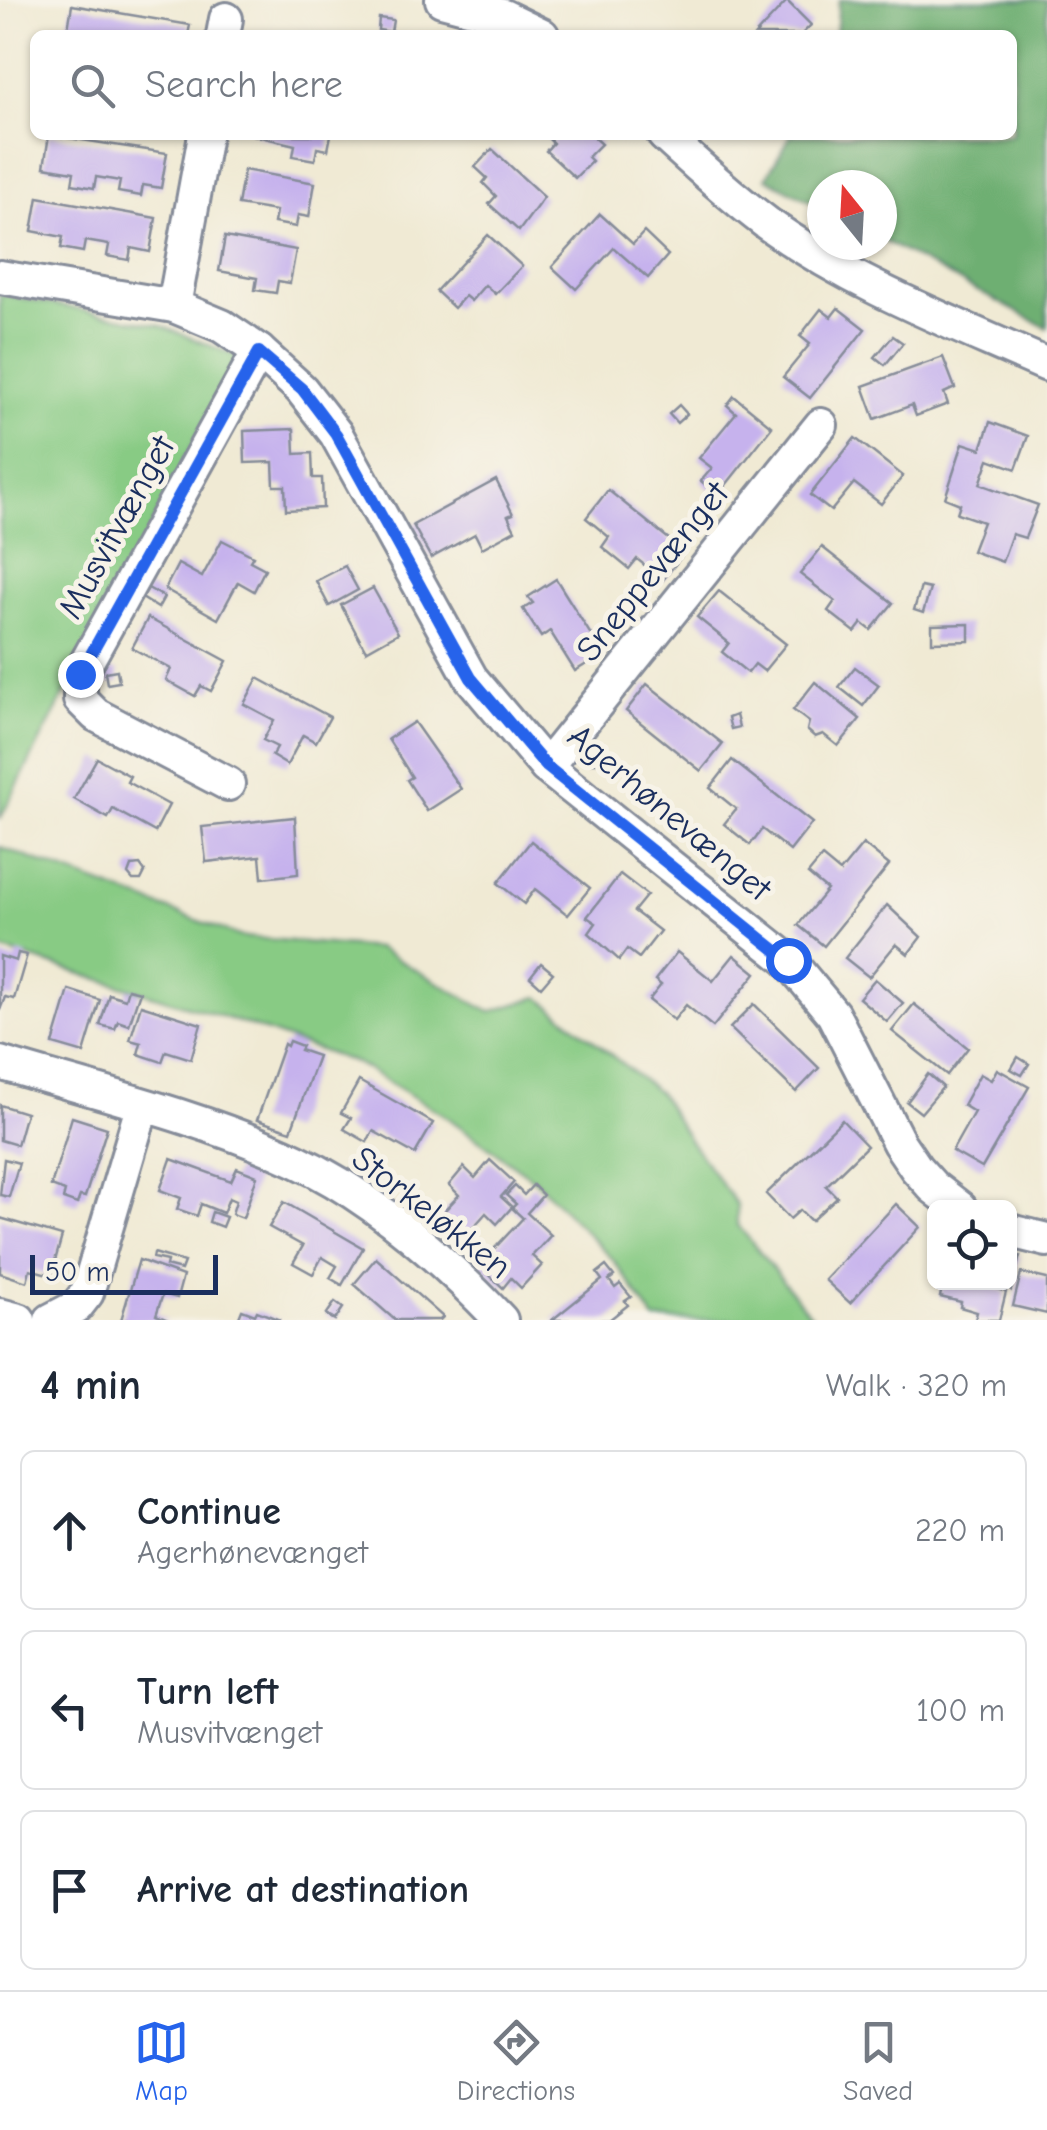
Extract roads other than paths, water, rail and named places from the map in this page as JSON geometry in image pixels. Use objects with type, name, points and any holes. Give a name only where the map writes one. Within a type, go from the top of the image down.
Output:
[{"type":"street","points":[[442,0],[503,16],[532,30]]},
{"type":"street","points":[[174,306],[204,140]]},
{"type":"street","points":[[670,140],[768,224],[813,252],[884,292],[1045,357]]},
{"type":"street","name":"Agerhønevænget","points":[[0,277],[174,306],[222,326],[302,389],[336,434],[471,678],[546,766],[788,960],[833,1014],[916,1168],[950,1200]]},
{"type":"street","name":"Musvitvænget","points":[[228,784],[96,715],[80,698],[80,674],[259,352]]},
{"type":"street","name":"Sneppevænget","points":[[546,766],[821,425]]},
{"type":"street","name":"Storkeløkken","points":[[0,1063],[223,1131],[299,1162],[368,1204],[408,1235],[501,1320]]},
{"type":"street","points":[[51,1320],[76,1307],[87,1292],[142,1107]]},
{"type":"street","points":[[1017,1233],[1047,1240]]},
{"type":"street","points":[[0,1315],[20,1320]]}]
